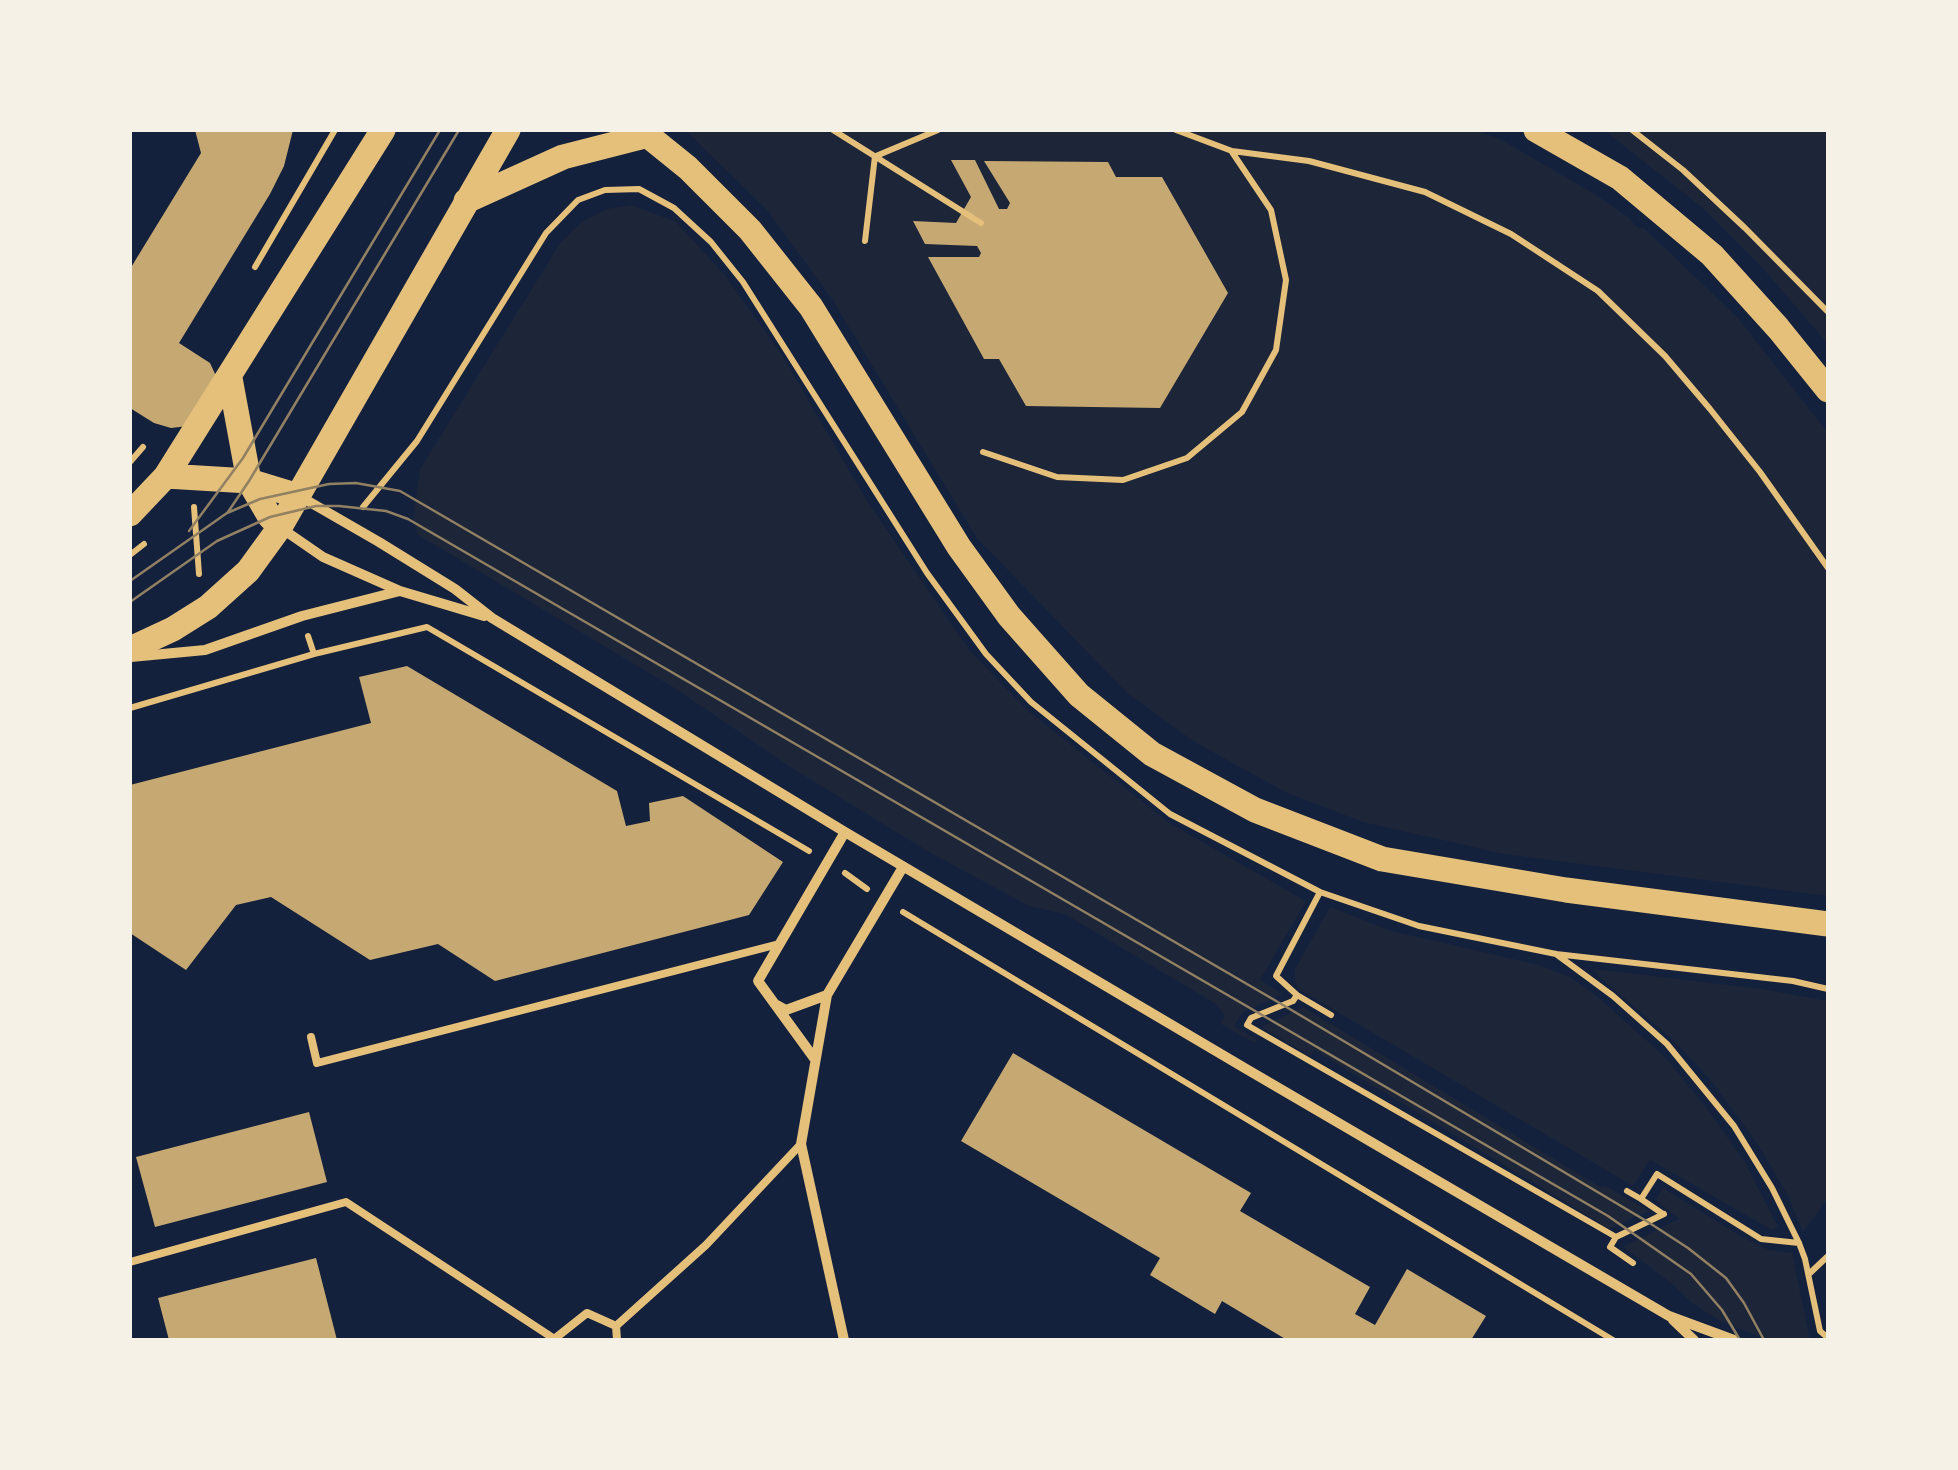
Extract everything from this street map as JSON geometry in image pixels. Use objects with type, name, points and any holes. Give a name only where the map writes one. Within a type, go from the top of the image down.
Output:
[{"type":"main road","points":[[130,514],[166,476],[384,130]]},
{"type":"main road","points":[[130,649],[208,607],[248,571],[280,528],[508,130]]},
{"type":"main road","points":[[1536,130],[1556,137],[1620,178],[1712,255],[1828,390]]},
{"type":"main road","points":[[466,201],[563,157],[645,132],[750,230],[811,307],[949,532],[1008,616],[1080,695],[1152,754],[1255,810],[1382,859],[1566,890],[1828,924]]},
{"type":"main road","points":[[230,378],[249,481],[280,528]]},
{"type":"main road","points":[[166,476],[249,481],[298,496]]},
{"type":"street","points":[[298,496],[904,867],[1669,1316],[1734,1340]]},
{"type":"street","points":[[280,528],[324,558],[400,591],[492,618]]},
{"type":"street","points":[[130,658],[204,650],[302,616],[400,591]]},
{"type":"street","points":[[814,1058],[758,981],[845,832]]},
{"type":"street","points":[[844,1340],[801,1144],[827,996],[904,867]]},
{"type":"street","points":[[776,1005],[786,1010],[827,996]]},
{"type":"street","points":[[1669,1316],[1683,1340]]},
{"type":"street","points":[[1669,1316],[1694,1340]]},
{"type":"lane","points":[[310,1037],[317,1063],[780,944]]},
{"type":"lane","points":[[616,1326],[706,1245],[801,1144]]},
{"type":"lane","points":[[130,1262],[346,1202],[553,1339],[587,1313],[616,1326]]},
{"type":"lane","points":[[616,1326],[618,1340]]},
{"type":"path","points":[[317,164],[336,130]]},
{"type":"path","points":[[833,130],[981,222]]},
{"type":"path","points":[[874,156],[938,130]]},
{"type":"path","points":[[1176,130],[1232,151],[1309,161],[1425,192],[1511,234],[1598,291],[1665,356],[1710,409],[1828,568]]},
{"type":"path","points":[[1632,130],[1683,170],[1828,312]]},
{"type":"path","points":[[983,452],[1056,478],[1123,480],[1187,458],[1242,412],[1276,350],[1286,280],[1271,210],[1232,151]]},
{"type":"path","points":[[866,241],[874,156]]},
{"type":"path","points":[[417,441],[546,233],[578,200]]},
{"type":"path","points":[[193,500],[199,576]]},
{"type":"path","points":[[130,708],[314,654],[427,627],[828,862],[883,900],[1613,1340]]},
{"type":"path","points":[[1320,892],[1276,976],[1297,996],[1330,1015]]},
{"type":"path","points":[[1828,988],[1556,954],[1613,996],[1667,1044],[1734,1126],[1772,1188],[1799,1243],[1820,1331],[1828,1338]]},
{"type":"path","points":[[1297,996],[1251,1018],[1247,1025],[1601,1230]]},
{"type":"path","points":[[1642,1199],[1657,1174],[1761,1239],[1799,1243]]},
{"type":"path","points":[[1616,1237],[1664,1214],[1627,1191]]},
{"type":"path","points":[[1809,1274],[1828,1256]]},
{"type":"shaded area","points":[[685,130],[1476,130],[1500,139],[1593,193],[1631,219],[1635,226],[1645,229],[1738,318],[1828,433],[1828,896],[1504,854],[1363,822],[1285,792],[1193,741],[1127,693],[976,537],[832,299],[767,210]]},
{"type":"shaded area","points":[[1604,130],[1828,130],[1828,344],[1760,265],[1705,210]]},
{"type":"shaded area","points":[[632,205],[676,222],[724,274],[782,355],[867,501],[970,651],[1026,709],[1169,823],[1306,901],[1260,980],[1283,994],[1242,1013],[1234,1026],[1257,1040],[1255,1043],[1221,1024],[1225,1016],[1216,1004],[1065,914],[1029,906],[929,852],[795,770],[676,689],[418,535],[413,520],[420,469],[561,242],[582,222],[607,209]]},
{"type":"shaded area","points":[[1330,907],[1392,931],[1539,965],[1570,977],[1598,997],[1665,1057],[1712,1115],[1746,1164],[1778,1227],[1772,1230],[1650,1160],[1633,1186],[1300,990],[1295,982],[1295,969]]},
{"type":"shaded area","points":[[1594,969],[1828,1001],[1828,1198],[1803,1232],[1787,1194],[1757,1143],[1709,1078]]},
{"type":"shaded area","points":[[1303,1007],[1602,1188],[1604,1185],[1649,1211],[1607,1230],[1599,1227],[1600,1223],[1314,1050],[1310,1056],[1261,1027]]},
{"type":"shaded area","points":[[1663,1188],[1742,1237],[1769,1250],[1792,1253],[1810,1340],[1767,1340],[1720,1321],[1623,1247],[1679,1219],[1656,1200]]},
{"type":"building","points":[[195,130],[293,130],[284,166],[270,194],[179,343],[210,363],[216,376],[188,426],[171,428],[130,408],[130,269],[201,153]]},
{"type":"building","points":[[951,160],[975,160],[999,209],[1007,209],[1010,203],[984,161],[1108,162],[1116,177],[1162,177],[1228,293],[1160,408],[1026,406],[999,359],[984,359],[928,257],[979,257],[981,253],[977,246],[925,244],[913,221],[956,223],[971,197]]},
{"type":"building","points":[[407,666],[617,791],[626,826],[650,821],[649,803],[683,796],[783,862],[749,915],[495,981],[438,944],[370,960],[271,897],[236,905],[186,970],[130,933],[130,785],[371,723],[359,677]]},
{"type":"building","points":[[1013,1053],[1251,1193],[1240,1211],[1370,1287],[1355,1314],[1375,1325],[1407,1269],[1486,1316],[1471,1340],[1287,1340],[1222,1301],[1215,1314],[1150,1275],[1160,1258],[961,1141]]},
{"type":"building","points":[[309,1112],[327,1182],[155,1227],[136,1157]]},
{"type":"building","points":[[316,1258],[337,1340],[169,1340],[158,1298]]},
{"type":"tram line","points":[[189,531],[243,458],[440,130]]},
{"type":"tram line","points":[[228,512],[459,130]]},
{"type":"tram line","points":[[130,581],[227,513],[260,499],[329,484],[356,483],[400,491],[1648,1222],[1726,1278],[1764,1340]]},
{"type":"tram line","points":[[130,602],[217,541],[270,517],[316,506],[339,506],[386,511],[408,519],[1608,1216],[1691,1274],[1722,1310],[1740,1340]]}]
